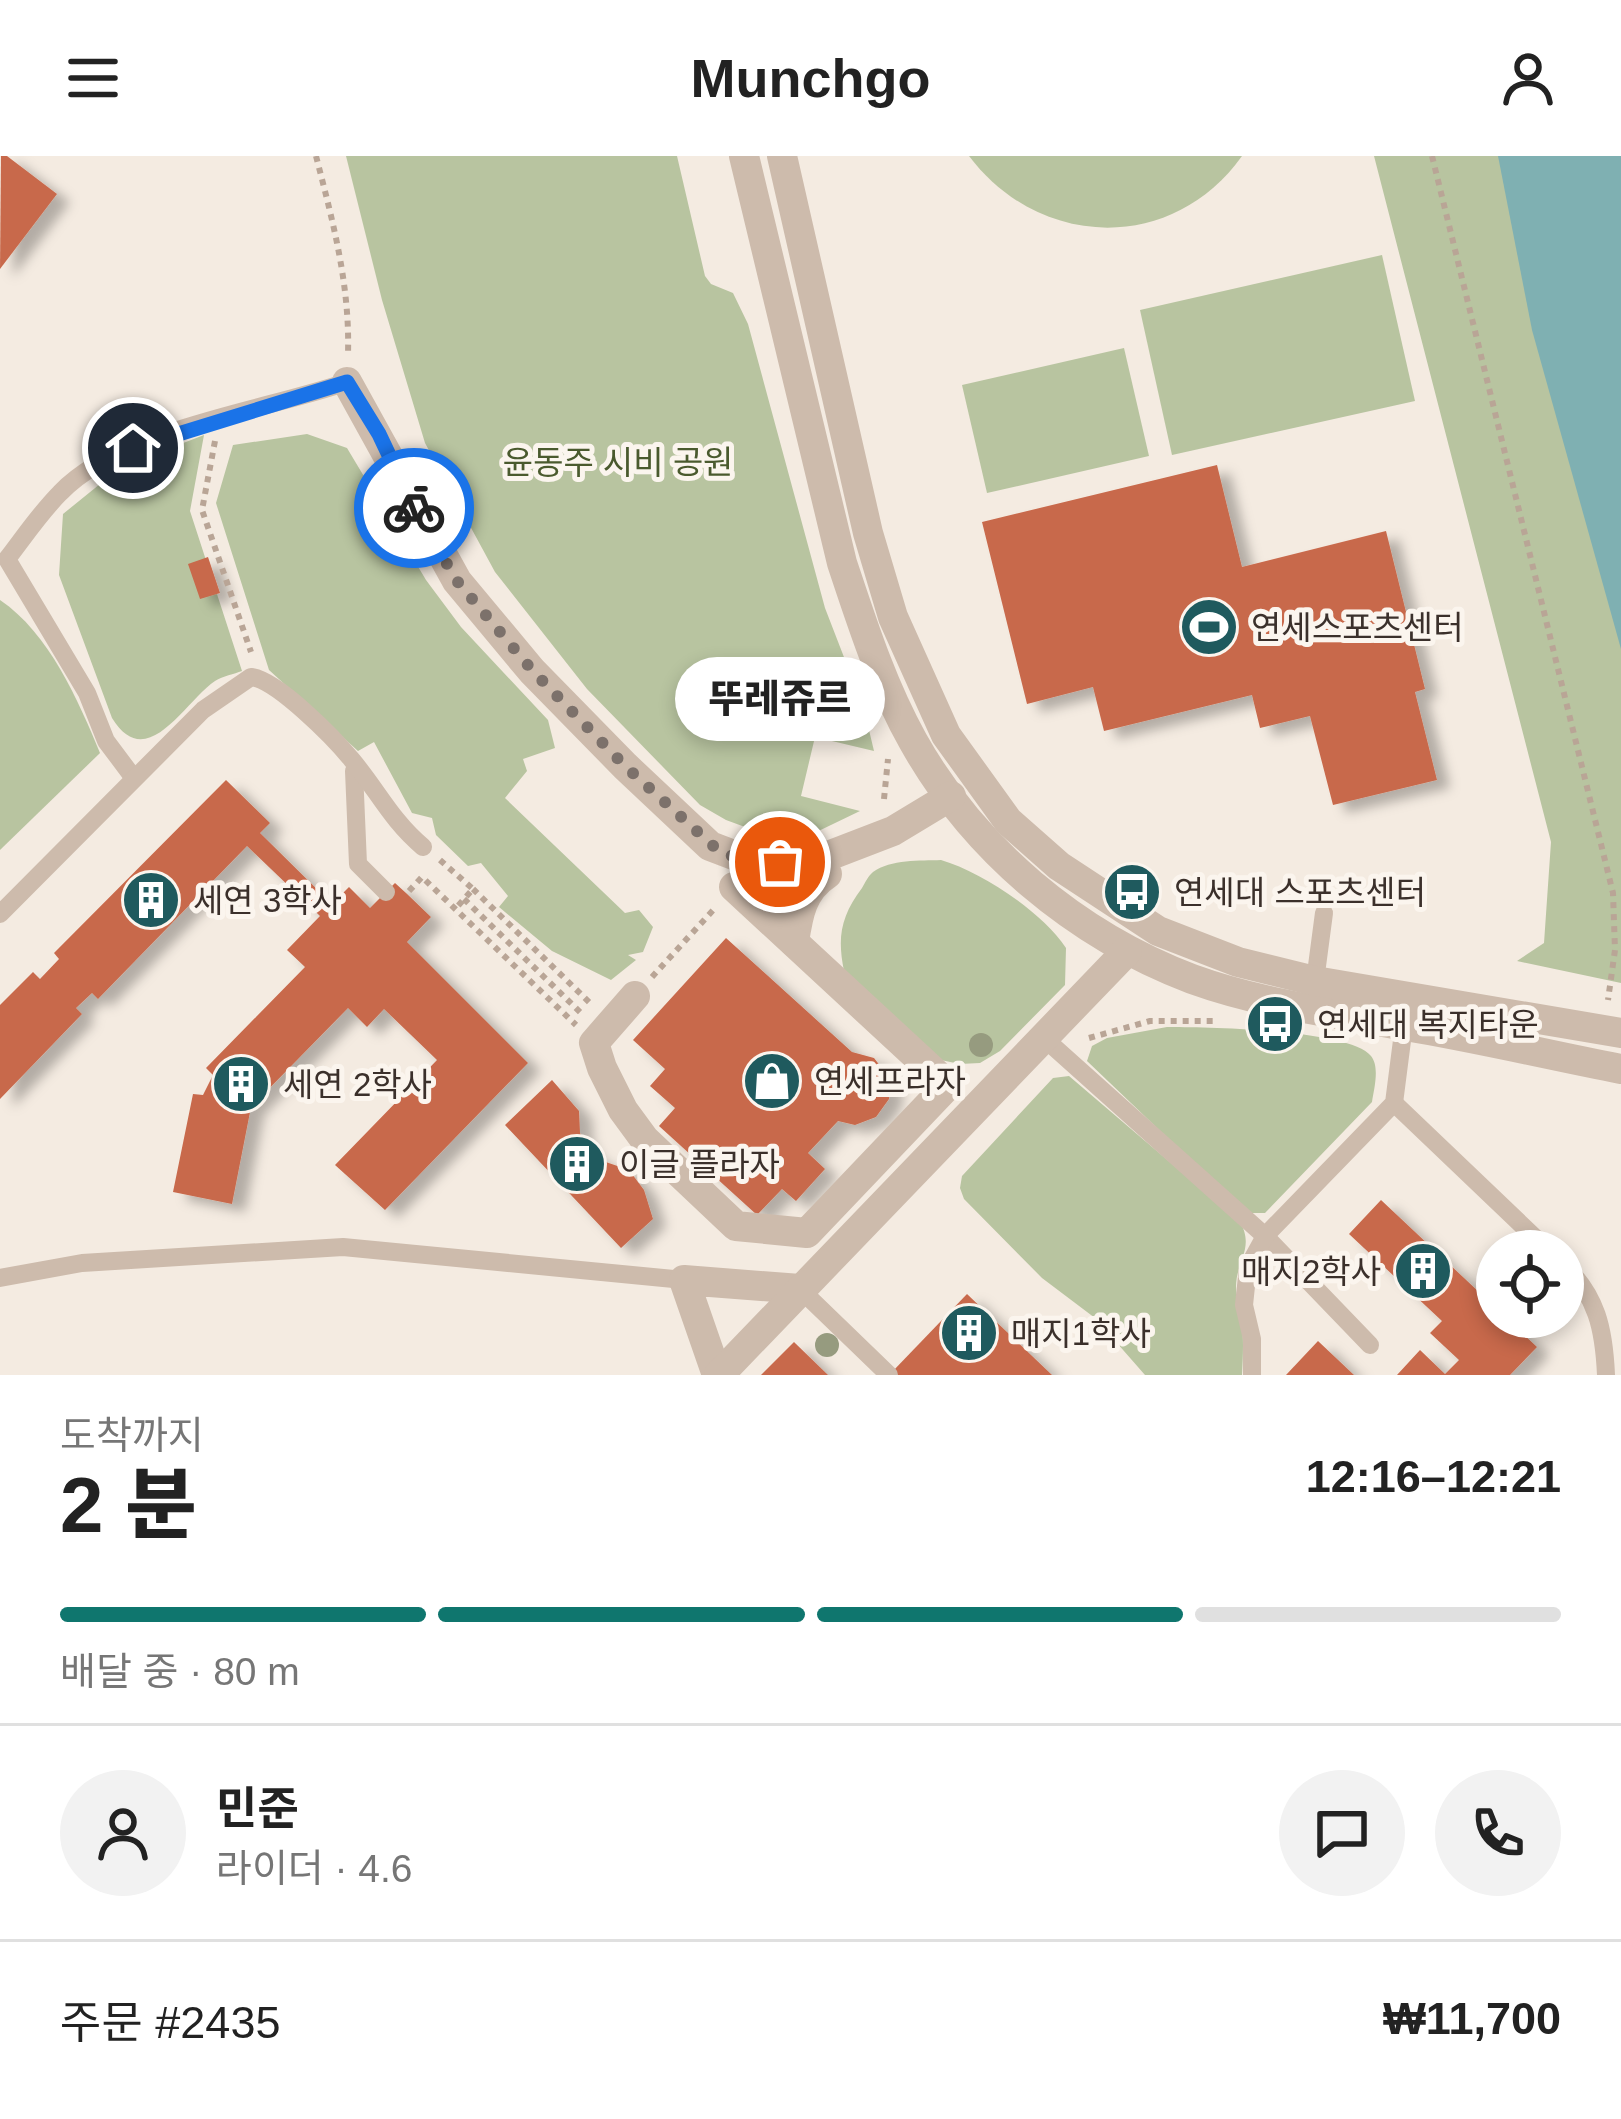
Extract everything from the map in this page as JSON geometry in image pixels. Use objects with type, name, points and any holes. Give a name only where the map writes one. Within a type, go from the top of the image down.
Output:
[{"type":"street","points":[[744,156],[842,563],[896,706],[914,743],[951,796],[1019,874],[1068,914],[1126,951],[1195,980],[1267,1000],[1621,1069]]},
{"type":"street","points":[[782,156],[868,533],[893,617],[946,735],[1008,821],[1059,866],[1157,932],[1238,962],[1316,981],[1621,1033]]},
{"type":"street","points":[[347,382],[457,581],[532,670],[710,846],[752,862],[828,856],[892,831],[951,796]]},
{"type":"street","points":[[794,943],[802,903],[827,874]]},
{"type":"street","points":[[635,996],[603,1033],[602,1069],[623,1110],[645,1140],[736,1226],[807,1233],[948,1085],[734,887]]},
{"type":"street","points":[[800,1288],[685,1280],[718,1375],[800,1288],[1053,1046],[1126,951]]},
{"type":"lane","points":[[133,777],[106,741],[87,693],[4,563],[61,491],[91,468],[166,436],[347,382]]},
{"type":"lane","points":[[0,914],[133,777],[242,680],[260,678],[278,689],[352,760],[392,819],[423,847]]},
{"type":"lane","points":[[352,760],[358,864],[396,893]]},
{"type":"lane","points":[[1316,981],[1324,913]]},
{"type":"lane","points":[[1252,1375],[1244,1284],[1248,1267],[1265,1236],[1394,1103],[1404,1025]]},
{"type":"lane","points":[[1053,1046],[1265,1236],[1370,1345]]},
{"type":"lane","points":[[1394,1103],[1528,1230]]},
{"type":"lane","points":[[0,1278],[82,1263],[343,1247],[685,1280]]},
{"type":"lane","points":[[800,1288],[889,1375]]},
{"type":"lane","points":[[1584,1289],[1594,1301],[1601,1325],[1606,1375]]},
{"type":"path","points":[[316,156],[349,306],[347,382]]},
{"type":"path","points":[[1432,156],[1613,893],[1615,950],[1607,1002]]},
{"type":"path","points":[[216,439],[202,510],[260,678]]},
{"type":"path","points":[[423,847],[542,957],[603,1033]]},
{"type":"path","points":[[396,893],[422,877],[524,975],[603,1033]]},
{"type":"path","points":[[635,996],[734,887]]},
{"type":"path","points":[[455,908],[473,889]]},
{"type":"path","points":[[464,899],[603,1033]]},
{"type":"path","points":[[524,975],[542,957]]},
{"type":"path","points":[[1053,1046],[1150,1021],[1228,1022]]},
{"type":"green space","name":"윤동주 시비 공원","points":[[346,156],[677,156],[705,276],[711,284],[733,293],[748,324],[825,608],[864,709],[874,751],[815,737],[801,796],[860,811],[804,838],[767,835],[700,805],[587,689],[495,572],[425,443]]},
{"type":"green space","points":[[969,156],[1242,156],[1213,188],[1180,210],[1144,223],[1106,228],[1068,223],[1032,209],[998,187]]},
{"type":"green space","points":[[1374,156],[1502,156],[1621,603],[1621,983],[1517,961],[1544,943],[1551,842]]},
{"type":"green space","points":[[1382,255],[1415,401],[1172,455],[1140,310]]},
{"type":"green space","points":[[1124,348],[1149,456],[987,493],[962,385]]},
{"type":"green space","points":[[307,434],[347,448],[426,580],[461,627],[548,720],[555,748],[523,759],[527,771],[505,798],[625,913],[639,910],[653,927],[643,952],[628,955],[636,960],[611,980],[552,951],[499,907],[508,896],[481,863],[468,866],[436,835],[432,818],[412,813],[374,742],[358,751],[269,670],[216,503],[233,445]]},
{"type":"green space","points":[[204,435],[190,511],[242,671],[215,681],[165,728],[139,739],[125,734],[112,718],[59,575],[63,514],[121,467]]},
{"type":"green space","points":[[0,600],[47,649],[72,690],[100,753],[0,850]]},
{"type":"green space","points":[[941,860],[1010,895],[1066,948],[1065,985],[1000,1051],[980,1063],[931,1058],[844,971],[842,927],[870,875],[897,863]]},
{"type":"green space","points":[[1167,1027],[1275,1031],[1358,1047],[1371,1056],[1375,1066],[1372,1102],[1265,1213],[1246,1213],[1087,1061],[1092,1046],[1107,1038]]},
{"type":"green space","points":[[1069,1076],[1240,1222],[1246,1239],[1236,1287],[1243,1331],[1242,1375],[1145,1375],[1095,1318],[1042,1278],[964,1199],[962,1176],[1053,1078]]},
{"type":"water","points":[[1498,156],[1621,156],[1621,649],[1532,330]]},
{"type":"building","points":[[1,156],[57,194],[0,269]]},
{"type":"building","name":"연세스포츠센터","points":[[1217,465],[1242,567],[1386,531],[1425,689],[1415,692],[1437,780],[1333,805],[1310,716],[1260,728],[1252,695],[1104,731],[1093,687],[1027,704],[982,522]]},
{"type":"building","points":[[208,557],[220,593],[200,599],[188,564]]},
{"type":"building","points":[[226,780],[270,823],[260,833],[332,904],[349,887],[370,908],[395,883],[406,893],[431,917],[407,942],[528,1063],[385,1210],[335,1165],[437,1060],[384,1009],[367,1027],[348,1008],[251,1107],[232,1204],[173,1192],[193,1094],[203,1095],[213,1075],[206,1068],[305,967],[287,950],[320,916],[247,846],[98,999],[92,993],[76,1008],[82,1014],[0,1099],[0,1005],[33,972],[40,979],[59,959],[54,953]]},
{"type":"building","name":"연세프라자","points":[[726,938],[852,1052],[874,1058],[890,1087],[889,1099],[876,1117],[855,1125],[838,1121],[808,1153],[825,1169],[796,1201],[782,1189],[757,1215],[659,1126],[675,1108],[650,1086],[665,1069],[633,1040]]},
{"type":"building","name":"이글 플라자","points":[[552,1080],[579,1111],[580,1133],[588,1150],[600,1160],[629,1170],[644,1190],[653,1219],[621,1248],[505,1125]]},
{"type":"building","name":"매지2학사","points":[[1381,1200],[1476,1289],[1476,1338],[1527,1338],[1537,1347],[1510,1375],[1397,1375],[1420,1350],[1445,1374],[1459,1360],[1430,1333],[1442,1321],[1349,1234]]},
{"type":"building","name":"매지1학사","points":[[967,1294],[1052,1375],[895,1375],[892,1372]]},
{"type":"building","name":"매지2학사","points":[[1318,1341],[1354,1375],[1286,1375]]},
{"type":"building","points":[[794,1342],[828,1375],[761,1375]]},
{"type":"way so far","points":[[414,508],[457,581],[532,670],[625,766],[710,846],[740,860],[780,862]]},
{"type":"place","name":"연세스포츠센터","points":[[1209,627]]},
{"type":"place","name":"뚜레쥬르","points":[[780,862]]},
{"type":"place","name":"연세대 스포츠센터","points":[[1132,892]]},
{"type":"place","name":"세연 3학사","points":[[151,900]]},
{"type":"place","name":"연세대 복지타운","points":[[1275,1024]]},
{"type":"place","name":"연세프라자","points":[[772,1081]]},
{"type":"place","name":"세연 2학사","points":[[241,1084]]},
{"type":"place","name":"이글 플라자","points":[[577,1164]]},
{"type":"place","name":"매지2학사","points":[[1423,1271]]},
{"type":"place","name":"매지1학사","points":[[969,1333]]},
{"type":"route","points":[[133,448],[347,382],[379,434],[414,508]]}]
